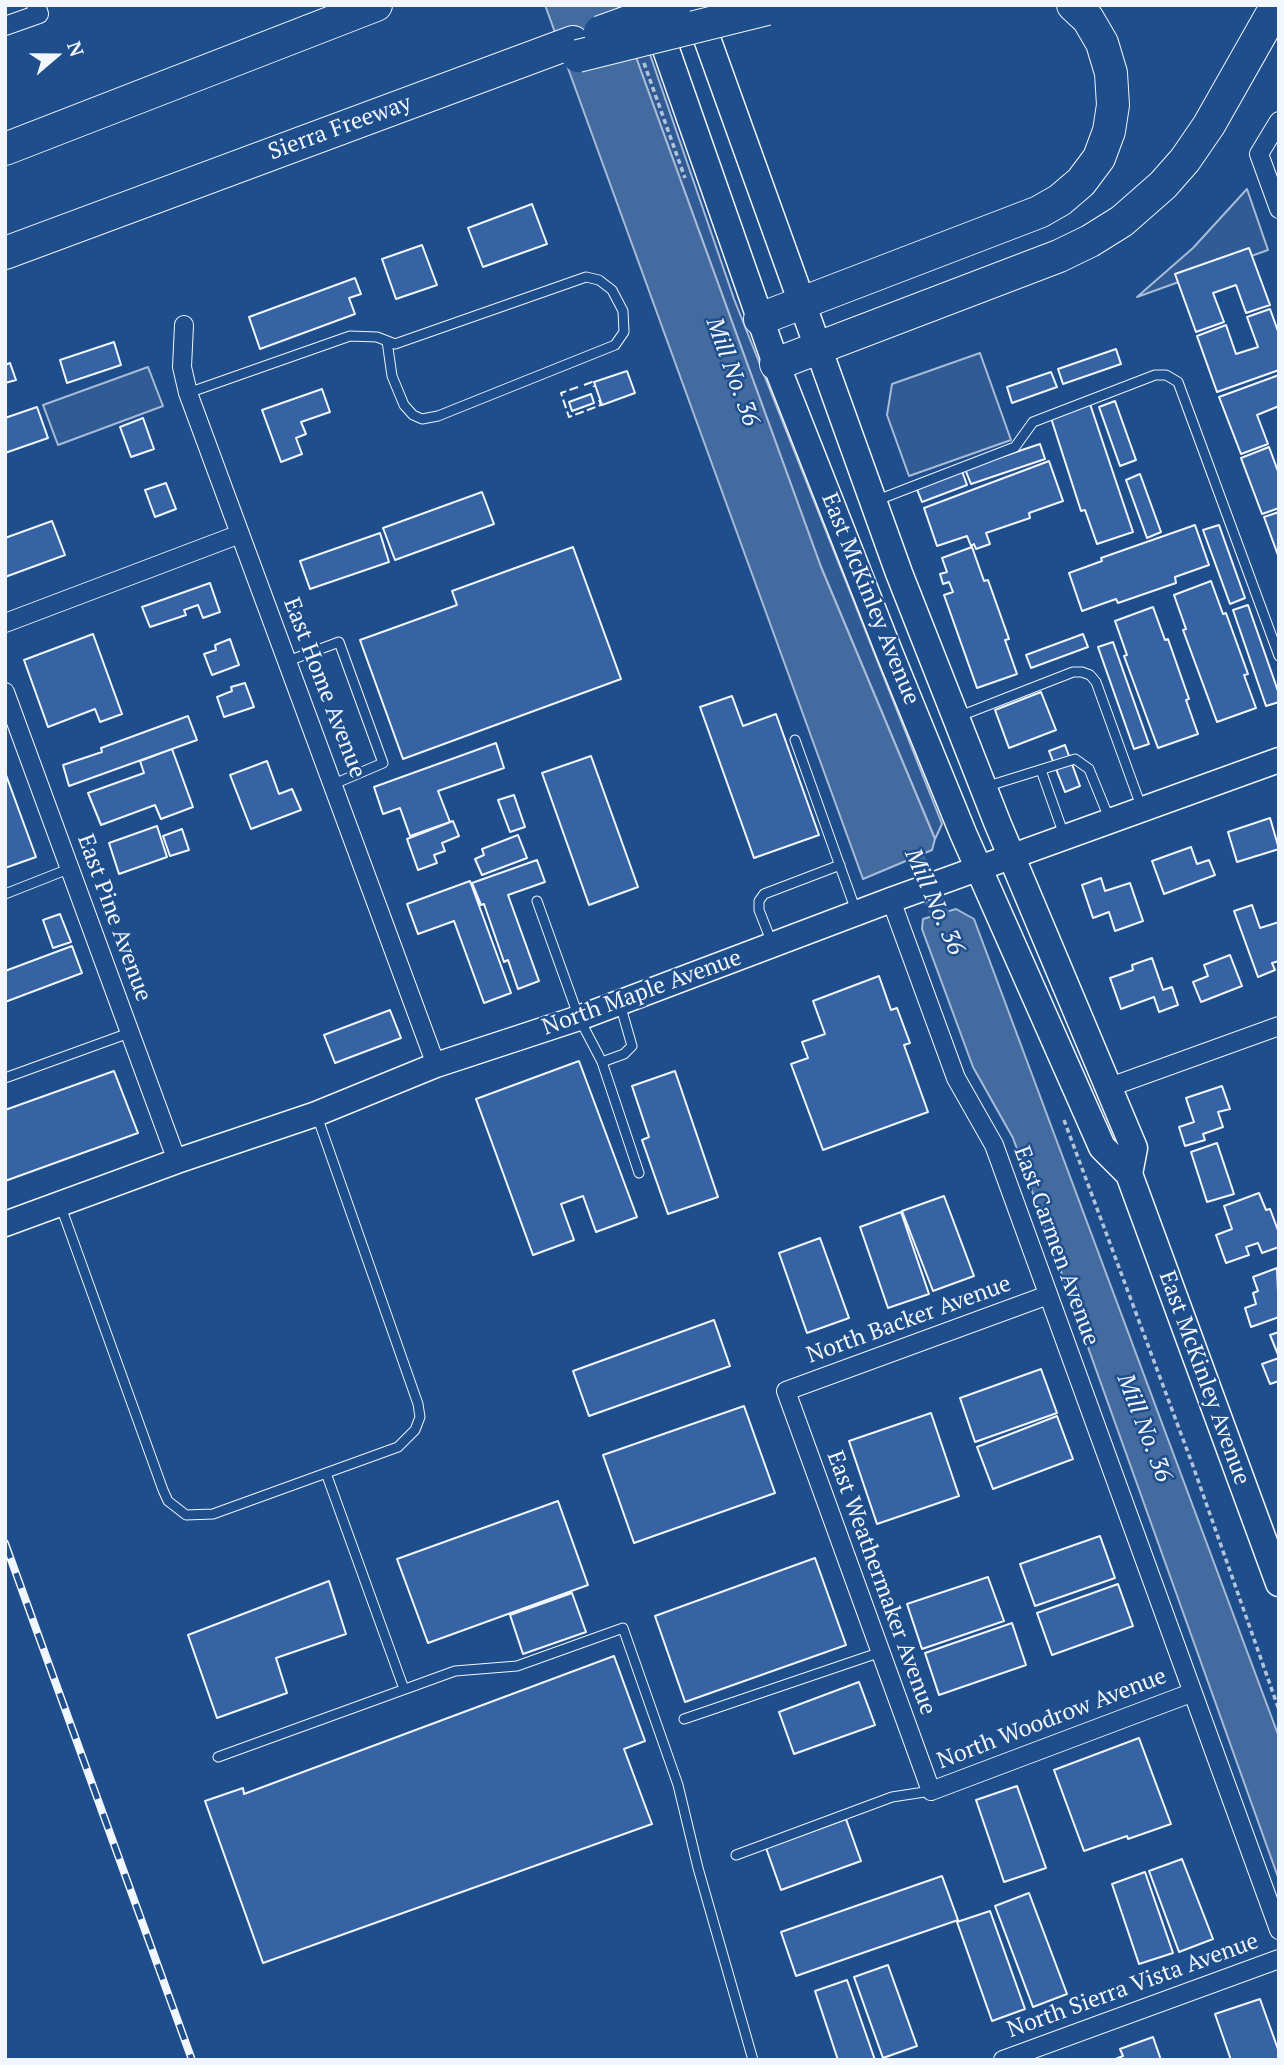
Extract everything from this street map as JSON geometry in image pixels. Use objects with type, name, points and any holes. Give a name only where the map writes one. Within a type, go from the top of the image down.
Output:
[{"type":"highway","name":"Sierra Freeway","points":[[5,253],[452,87],[575,49],[674,5]]},
{"type":"highway","points":[[760,318],[1039,212],[1060,200],[1081,182],[1099,158],[1109,131],[1113,105],[1111,73],[1102,43],[1088,19],[1073,5]]},
{"type":"highway","points":[[776,364],[1059,256],[1090,242],[1122,221],[1163,185],[1185,160],[1209,125],[1277,5]]},
{"type":"highway","points":[[575,49],[776,7]]},
{"type":"highway","points":[[5,149],[365,8]]},
{"type":"main road","name":"East McKinley Avenue","points":[[650,5],[776,364],[890,654],[979,868],[1102,1147],[1129,1174],[1279,1583]]},
{"type":"main road","name":"East McKinley Avenue","points":[[695,5],[873,502],[955,718],[1134,1148],[1129,1174]]},
{"type":"street","points":[[5,26],[38,9]]},
{"type":"street","points":[[1279,121],[1259,154],[1279,209]]},
{"type":"street","name":"East Home Avenue","points":[[184,325],[182,367],[188,393],[436,1065]]},
{"type":"street","points":[[5,623],[240,534]]},
{"type":"street","name":"East Pine Avenue","points":[[5,692],[177,1161]]},
{"type":"street","name":"North Maple Avenue","points":[[5,1224],[316,1114],[436,1065],[579,1018],[953,877],[1279,760]]},
{"type":"street","name":"East Carmen Avenue","points":[[891,900],[956,1078],[994,1145],[1279,1930]]},
{"type":"street","points":[[1110,1087],[1279,1026]]},
{"type":"street","name":"North Backer Avenue","points":[[786,1391],[1048,1294]]},
{"type":"street","name":"East Weathermaker Avenue","points":[[786,1391],[931,1791]]},
{"type":"street","name":"North Woodrow Avenue","points":[[931,1791],[1191,1693]]},
{"type":"street","name":"North Sierra Vista Avenue","points":[[1003,2060],[1279,1959]]},
{"type":"lane","points":[[188,393],[350,336],[377,337],[396,344],[586,277],[599,279],[612,290],[623,311],[624,332],[615,345],[438,416],[422,418],[413,415],[404,405],[391,376],[387,341]]},
{"type":"lane","points":[[873,502],[1015,447],[1033,422],[1155,375],[1166,375],[1178,382],[1279,656]]},
{"type":"lane","points":[[288,661],[339,642],[383,763],[334,784]]},
{"type":"lane","points":[[955,718],[1073,672],[1090,675],[1096,682],[1142,809]]},
{"type":"lane","points":[[795,740],[857,913]]},
{"type":"lane","points":[[983,788],[1075,759],[1088,769],[1110,821]]},
{"type":"lane","points":[[1041,770],[1065,837]]},
{"type":"lane","points":[[772,944],[760,910],[759,901],[764,894],[840,865]]},
{"type":"lane","points":[[5,894],[71,868]]},
{"type":"lane","points":[[537,901],[579,1018],[602,1062],[639,1173]]},
{"type":"lane","points":[[602,1062],[624,1054],[632,1046],[619,1003]]},
{"type":"lane","points":[[5,1078],[130,1033]]},
{"type":"lane","points":[[60,1205],[169,1502],[187,1515],[213,1514],[326,1474],[398,1447],[408,1440],[420,1417],[418,1404],[316,1114]]},
{"type":"lane","points":[[326,1474],[404,1689]]},
{"type":"lane","points":[[218,1757],[455,1671],[517,1666],[623,1628],[678,1785],[698,1868],[753,2060]]},
{"type":"lane","points":[[684,1719],[881,1652]]},
{"type":"lane","points":[[736,1855],[892,1797],[931,1791]]},
{"type":"path","points":[[1060,1111],[1193,1466],[1279,1710]]},
{"type":"shaded area","points":[[617,5],[633,5],[734,299],[942,824],[935,839],[821,567]]},
{"type":"shaded area","points":[[1247,189],[1268,250],[1137,297],[1193,248]]},
{"type":"shaded area","points":[[980,353],[1011,440],[909,476],[887,415],[892,384]]},
{"type":"shaded area","points":[[148,367],[163,406],[58,445],[43,405]]},
{"type":"water","points":[[545,5],[617,5],[821,567],[935,839],[932,850],[863,879]]},
{"type":"water","points":[[956,909],[974,919],[1279,1737],[1279,1880],[1013,1138],[973,1067],[922,929],[923,919]]},
{"type":"building","points":[[532,204],[547,244],[483,267],[468,228]]},
{"type":"building","points":[[422,245],[437,285],[396,299],[382,259]]},
{"type":"building","points":[[1249,248],[1270,305],[1246,313],[1236,285],[1213,293],[1224,322],[1196,332],[1175,274]]},
{"type":"building","points":[[355,278],[361,294],[349,298],[355,314],[260,349],[249,317]]},
{"type":"building","points":[[1270,309],[1279,334],[1279,370],[1217,392],[1197,336],[1226,325],[1236,354],[1258,347],[1247,317]]},
{"type":"building","points":[[114,342],[121,365],[67,383],[60,360]]},
{"type":"building","points":[[1116,349],[1121,364],[1063,384],[1058,369]]},
{"type":"building","points":[[10,363],[16,380],[5,383],[5,365]]},
{"type":"building","points":[[627,371],[635,393],[602,405],[594,382]]},
{"type":"building","points":[[1051,372],[1057,387],[1012,403],[1007,387]]},
{"type":"building","points":[[1279,375],[1279,406],[1257,415],[1268,444],[1241,454],[1219,397]]},
{"type":"building","points":[[322,389],[330,412],[301,422],[306,434],[296,438],[302,454],[281,462],[262,410]]},
{"type":"building","points":[[591,394],[594,403],[572,411],[569,402]]},
{"type":"building","points":[[1115,401],[1136,460],[1120,466],[1099,407]]},
{"type":"building","points":[[1090,404],[1133,532],[1097,544],[1085,510],[1081,511],[1051,418]]},
{"type":"building","points":[[37,407],[48,438],[5,453],[5,418]]},
{"type":"building","points":[[143,418],[154,449],[131,457],[120,427]]},
{"type":"building","points":[[1040,444],[1045,459],[971,484],[965,469]]},
{"type":"building","points":[[1269,447],[1279,474],[1279,508],[1262,514],[1241,458]]},
{"type":"building","points":[[1049,461],[1063,501],[1029,513],[1030,518],[986,533],[990,544],[976,549],[974,544],[971,546],[967,536],[937,546],[924,508]]},
{"type":"building","points":[[962,471],[967,485],[922,502],[916,487]]},
{"type":"building","points":[[1140,474],[1161,532],[1147,538],[1126,480]]},
{"type":"building","points":[[166,483],[176,509],[155,517],[145,490]]},
{"type":"building","points":[[482,492],[494,524],[395,560],[383,528]]},
{"type":"building","points":[[1279,512],[1279,558],[1264,517]]},
{"type":"building","points":[[52,521],[65,555],[5,577],[5,538]]},
{"type":"building","points":[[1195,525],[1209,565],[1175,577],[1176,583],[1118,603],[1116,599],[1082,611],[1069,573],[1102,561],[1101,558]]},
{"type":"building","points":[[1219,525],[1245,598],[1230,604],[1203,530]]},
{"type":"building","points":[[380,533],[389,562],[310,589],[300,561]]},
{"type":"building","points":[[573,547],[621,679],[403,759],[360,640],[457,605],[452,591]]},
{"type":"building","points":[[972,547],[984,581],[988,580],[1009,639],[1005,640],[1017,674],[977,688],[944,595],[953,592],[949,582],[943,584],[940,574],[947,572],[942,558]]},
{"type":"building","points":[[1211,581],[1223,614],[1226,613],[1248,674],[1244,675],[1256,708],[1217,722],[1183,630],[1186,629],[1174,595]]},
{"type":"building","points":[[210,583],[220,612],[203,618],[198,605],[184,610],[186,615],[150,627],[142,607]]},
{"type":"building","points":[[1248,605],[1279,694],[1279,702],[1266,706],[1233,610]]},
{"type":"building","points":[[1153,607],[1165,640],[1168,639],[1198,734],[1158,748],[1124,656],[1127,655],[1115,621]]},
{"type":"building","points":[[93,634],[122,714],[100,722],[95,709],[48,727],[24,660]]},
{"type":"building","points":[[1083,634],[1088,647],[1031,668],[1026,655]]},
{"type":"building","points":[[230,639],[239,665],[212,675],[204,654],[216,650],[215,645]]},
{"type":"building","points":[[1113,642],[1149,744],[1134,749],[1098,647]]},
{"type":"building","points":[[245,683],[254,707],[224,717],[217,697],[232,691],[231,687]]},
{"type":"building","points":[[1041,692],[1056,730],[1009,748],[995,710]]},
{"type":"building","points":[[732,696],[743,726],[776,714],[819,835],[754,858],[700,707]]},
{"type":"building","points":[[188,716],[197,740],[69,786],[63,765],[102,752],[101,748]]},
{"type":"building","points":[[496,743],[504,768],[438,791],[450,822],[410,836],[400,808],[383,814],[374,787]]},
{"type":"building","points":[[1065,745],[1080,786],[1065,792],[1049,751]]},
{"type":"building","points":[[172,749],[193,807],[161,819],[155,805],[101,825],[88,793],[144,773],[140,761]]},
{"type":"building","points":[[591,756],[638,887],[589,905],[542,773]]},
{"type":"building","points":[[267,761],[279,794],[292,789],[301,810],[251,829],[230,775]]},
{"type":"building","points":[[5,776],[36,857],[5,868]]},
{"type":"building","points":[[514,795],[525,827],[510,832],[498,800]]},
{"type":"building","points":[[1270,818],[1279,849],[1237,862],[1228,832]]},
{"type":"building","points":[[453,821],[459,836],[442,843],[445,851],[434,855],[437,863],[418,870],[407,839]]},
{"type":"building","points":[[157,826],[167,857],[119,874],[109,843]]},
{"type":"building","points":[[182,829],[189,850],[170,856],[163,836]]},
{"type":"building","points":[[518,835],[527,858],[482,875],[475,859],[484,855],[482,849]]},
{"type":"building","points":[[1191,847],[1197,864],[1209,860],[1215,875],[1164,894],[1152,861]]},
{"type":"building","points":[[537,860],[545,882],[508,895],[539,981],[518,989],[508,960],[504,962],[484,904],[481,905],[472,883]]},
{"type":"building","points":[[1101,878],[1105,891],[1130,883],[1143,921],[1115,931],[1109,912],[1093,918],[1082,885]]},
{"type":"building","points":[[470,881],[511,993],[484,1003],[454,921],[418,934],[407,904]]},
{"type":"building","points":[[1252,905],[1260,928],[1279,922],[1279,961],[1272,963],[1275,970],[1258,977],[1234,911]]},
{"type":"building","points":[[60,914],[71,942],[53,948],[43,920]]},
{"type":"building","points":[[72,946],[82,973],[5,1002],[5,971]]},
{"type":"building","points":[[1230,955],[1242,986],[1201,1002],[1193,982],[1208,976],[1204,965]]},
{"type":"building","points":[[1152,958],[1163,990],[1172,987],[1178,1005],[1159,1012],[1154,997],[1121,1009],[1110,978],[1133,970],[1132,965]]},
{"type":"building","points":[[879,976],[891,1010],[897,1008],[910,1043],[904,1045],[928,1112],[823,1150],[791,1064],[808,1058],[802,1042],[825,1034],[813,1001]]},
{"type":"building","points":[[390,1010],[401,1038],[335,1063],[324,1035]]},
{"type":"building","points":[[579,1061],[637,1217],[596,1232],[583,1196],[561,1204],[574,1240],[533,1255],[476,1099]]},
{"type":"building","points":[[114,1071],[138,1133],[5,1181],[5,1110]]},
{"type":"building","points":[[675,1071],[718,1197],[668,1214],[642,1140],[649,1137],[632,1086]]},
{"type":"building","points":[[1222,1086],[1230,1109],[1218,1112],[1223,1127],[1203,1134],[1205,1140],[1185,1146],[1179,1127],[1194,1122],[1186,1098]]},
{"type":"building","points":[[1217,1143],[1234,1194],[1207,1202],[1191,1152]]},
{"type":"building","points":[[1259,1193],[1266,1210],[1270,1209],[1279,1233],[1279,1247],[1262,1253],[1258,1243],[1246,1247],[1249,1255],[1226,1263],[1216,1235],[1232,1229],[1224,1206]]},
{"type":"building","points":[[944,1196],[974,1276],[933,1291],[902,1211]]},
{"type":"building","points":[[901,1212],[929,1294],[888,1308],[860,1227]]},
{"type":"building","points":[[820,1238],[849,1318],[807,1333],[779,1253]]},
{"type":"building","points":[[1277,1268],[1279,1317],[1251,1327],[1245,1308],[1256,1304],[1253,1293],[1258,1291],[1253,1277]]},
{"type":"building","points":[[714,1320],[730,1366],[589,1416],[573,1371]]},
{"type":"building","points":[[1279,1332],[1279,1357],[1270,1335]]},
{"type":"building","points":[[1279,1358],[1279,1381],[1270,1384],[1262,1364]]},
{"type":"building","points":[[1041,1369],[1057,1413],[975,1442],[960,1398]]},
{"type":"building","points":[[744,1406],[775,1493],[634,1543],[603,1455]]},
{"type":"building","points":[[931,1413],[959,1496],[877,1524],[849,1441]]},
{"type":"building","points":[[1057,1416],[1073,1459],[993,1489],[977,1447]]},
{"type":"building","points":[[558,1501],[588,1585],[428,1643],[397,1559]]},
{"type":"building","points":[[1100,1536],[1115,1578],[1035,1606],[1020,1564]]},
{"type":"building","points":[[815,1558],[846,1645],[685,1702],[655,1616]]},
{"type":"building","points":[[988,1577],[1004,1621],[922,1649],[907,1604]]},
{"type":"building","points":[[329,1581],[346,1634],[276,1658],[287,1693],[217,1718],[188,1635]]},
{"type":"building","points":[[1118,1584],[1133,1626],[1052,1655],[1037,1613]]},
{"type":"building","points":[[572,1593],[586,1632],[523,1654],[510,1615]]},
{"type":"building","points":[[1012,1623],[1026,1665],[939,1695],[925,1653]]},
{"type":"building","points":[[614,1656],[645,1741],[624,1749],[652,1824],[263,1963],[205,1801],[243,1788],[244,1794]]},
{"type":"building","points":[[859,1682],[875,1725],[794,1754],[779,1712]]},
{"type":"building","points":[[1139,1738],[1171,1824],[1084,1851],[1054,1770]]},
{"type":"building","points":[[1017,1786],[1046,1868],[1004,1882],[976,1800]]},
{"type":"building","points":[[846,1819],[861,1861],[781,1890],[766,1848]]},
{"type":"building","points":[[1182,1859],[1213,1939],[1179,1952],[1149,1871]]},
{"type":"building","points":[[1145,1872],[1173,1953],[1139,1964],[1112,1884]]},
{"type":"building","points":[[942,1876],[958,1920],[796,1976],[781,1932]]},
{"type":"building","points":[[1029,1893],[1067,1994],[1033,2007],[995,1906]]},
{"type":"building","points":[[990,1911],[1025,2009],[992,2021],[957,1922]]},
{"type":"building","points":[[888,1965],[917,2046],[883,2058],[854,1977]]},
{"type":"building","points":[[847,1980],[875,2060],[838,2060],[815,1991]]},
{"type":"building","points":[[1260,1999],[1279,2052],[1279,2060],[1231,2060],[1215,2014]]},
{"type":"building","points":[[1153,2037],[1161,2060],[1113,2060],[1123,2056],[1120,2049]]},
{"type":"waterway","name":"Mill No. 36","points":[[904,833],[950,937]]},
{"type":"railway","points":[[5,1543],[192,2060]]},
{"type":"fence","points":[[584,385],[592,382],[594,387]]},
{"type":"fence","points":[[578,387],[561,393],[569,417],[601,405],[599,400]]}]
